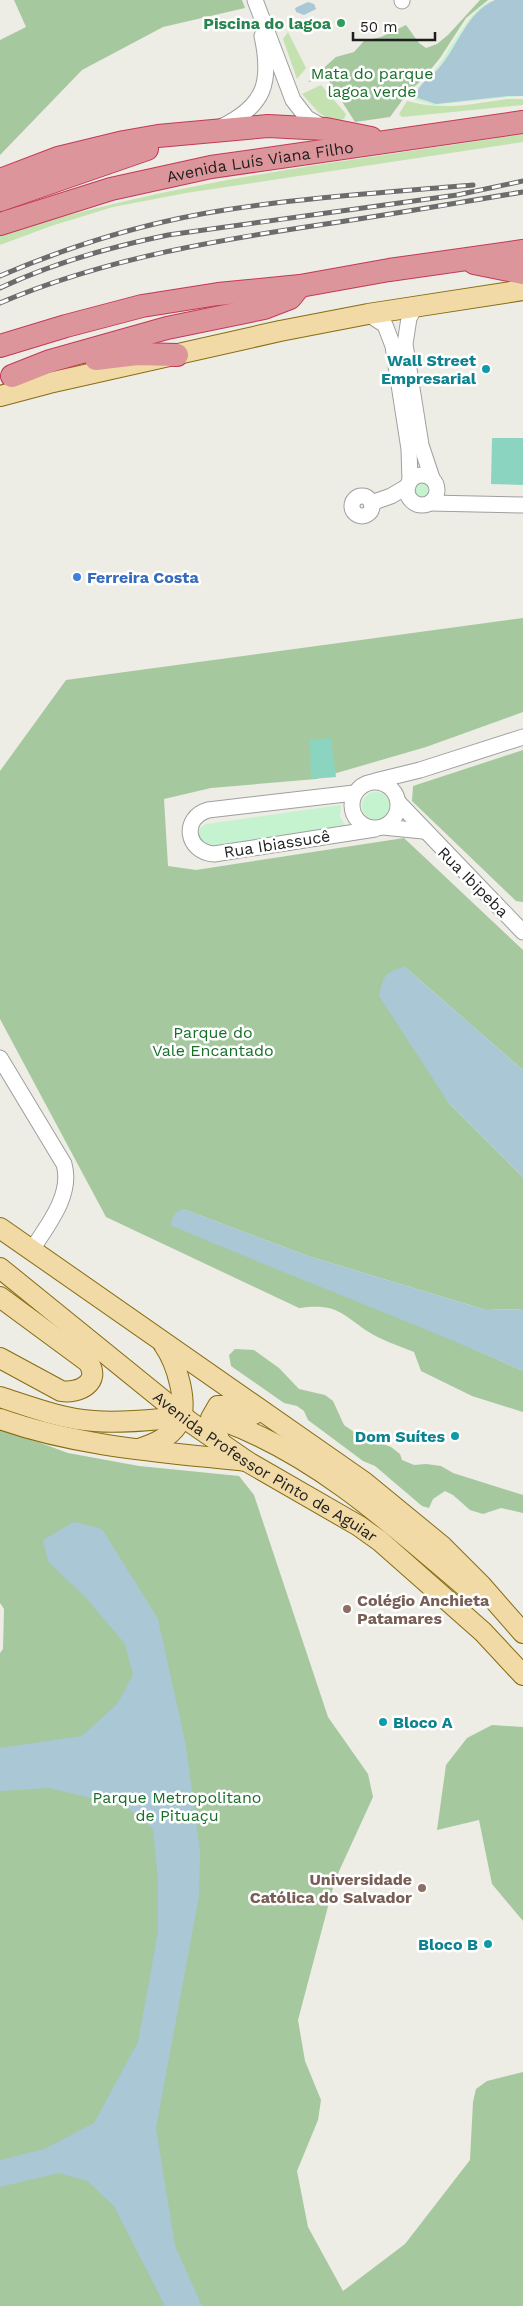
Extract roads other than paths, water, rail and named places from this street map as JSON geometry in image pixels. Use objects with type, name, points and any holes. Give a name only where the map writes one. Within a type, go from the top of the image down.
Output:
[{"type":"highway","name":"Avenida Luís Viana Filho","points":[[0,224],[110,188],[211,167],[523,122]]},
{"type":"highway","points":[[0,180],[58,158],[97,148],[134,140],[180,136],[214,130],[268,126],[326,129],[384,141]]},
{"type":"highway","points":[[0,200],[157,146],[180,136]]},
{"type":"highway","points":[[0,346],[142,306],[218,294],[300,286],[523,250]]},
{"type":"highway","points":[[461,260],[523,273]]},
{"type":"highway","points":[[6,377],[50,361],[167,328],[264,308],[290,298],[300,286]]},
{"type":"highway","points":[[6,377],[98,358],[136,354],[177,355]]},
{"type":"main road","points":[[0,396],[49,382],[368,314],[523,290]]},
{"type":"main road","points":[[1,1228],[164,1345],[364,1482],[418,1524],[481,1585],[523,1633]]},
{"type":"main road","name":"Avenida Professor Pinto de Aguiar","points":[[0,1268],[136,1375],[181,1414],[248,1462],[359,1526],[380,1541],[482,1632],[523,1675]]},
{"type":"main road","points":[[0,1297],[88,1362],[91,1369],[91,1379],[84,1389],[70,1393],[61,1391],[0,1358]]},
{"type":"main road","points":[[137,1449],[152,1445],[166,1437],[179,1422],[181,1390],[171,1354],[164,1345]]},
{"type":"main road","points":[[136,1375],[156,1383],[168,1384],[176,1378],[177,1372]]},
{"type":"main road","points":[[0,1397],[60,1416],[94,1421],[126,1422],[161,1419]]},
{"type":"main road","points":[[220,1442],[211,1418],[218,1406],[237,1407],[277,1423]]},
{"type":"main road","points":[[0,1419],[33,1431],[78,1441],[248,1462]]},
{"type":"main road","points":[[226,1422],[270,1439],[363,1502],[399,1528],[495,1612],[523,1633]]},
{"type":"street","points":[[255,0],[261,18],[270,34],[293,100],[307,118],[326,129]]},
{"type":"street","points":[[214,130],[230,123],[252,108],[265,88],[267,65],[261,18]]},
{"type":"street","points":[[416,306],[409,318],[405,344],[421,445],[434,483],[436,496],[430,503]]},
{"type":"street","points":[[368,314],[385,326],[393,346],[409,449],[410,489],[420,505],[456,502],[523,505]]},
{"type":"street","points":[[371,503],[410,489],[418,476],[434,483],[456,502]]},
{"type":"street","points":[[423,831],[379,828],[362,824],[356,820],[351,807],[354,793],[360,787],[375,781],[420,770],[523,737]]},
{"type":"street","points":[[379,828],[395,817],[396,797],[404,778],[420,770]]},
{"type":"street","points":[[375,781],[382,782],[396,797]]},
{"type":"street","name":"Rua Ibiassucê","points":[[354,793],[208,810],[196,816],[190,824],[189,835],[192,843],[201,851],[214,854],[379,828]]},
{"type":"street","name":"Rua Ibipeba","points":[[396,797],[423,831],[523,932]]},
{"type":"street","points":[[0,1058],[64,1164],[66,1172],[66,1185],[59,1203],[31,1251]]},
{"type":"water","points":[[495,0],[523,0],[523,96],[436,104],[415,97],[422,85],[446,59],[470,21],[485,6]]},
{"type":"water","points":[[308,2],[314,4],[316,9],[304,15],[296,12],[295,8]]},
{"type":"water","points":[[405,967],[523,1070],[523,1177],[448,1102],[379,996],[386,976],[393,970]]},
{"type":"water","points":[[183,1209],[311,1257],[486,1310],[523,1309],[523,1371],[170,1225],[175,1213]]},
{"type":"water","points":[[74,1522],[102,1529],[158,1619],[186,1746],[200,1852],[199,1896],[156,2128],[175,2246],[202,2306],[165,2306],[114,2206],[87,2181],[59,2173],[0,2187],[0,2160],[44,2149],[94,2123],[138,2042],[158,1932],[158,1880],[153,1829],[125,1806],[49,1788],[0,1791],[0,1748],[82,1736],[117,1704],[133,1675],[125,1644],[88,1600],[48,1561],[43,1540]]},
{"type":"railway","points":[[0,288],[40,271],[82,257],[168,235],[457,195],[523,181]]},
{"type":"railway","points":[[0,276],[55,254],[110,236],[196,215],[256,205],[318,198],[473,185]]},
{"type":"railway","points":[[0,303],[82,273],[167,252],[253,235],[523,192]]},
{"type":"place","name":"Piscina do lagoa","points":[[341,23]]},
{"type":"place","name":"Wall Street Empresarial","points":[[486,369]]},
{"type":"place","name":"Ferreira Costa","points":[[77,577]]},
{"type":"place","name":"Dom Suítes","points":[[455,1436]]},
{"type":"place","name":"Colégio Anchieta Patamares","points":[[347,1609]]},
{"type":"place","name":"Bloco A","points":[[383,1722]]},
{"type":"place","name":"Universidade Católica do Salvador","points":[[422,1888]]},
{"type":"place","name":"Bloco B","points":[[488,1944]]},
{"type":"park label","name":"Mata do parque lagoa verde","points":[[372,82]]},
{"type":"park label","name":"Parque do Vale Encantado","points":[[213,1041]]},
{"type":"park label","name":"Parque Metropolitano de Pituaçu","points":[[177,1806]]}]
